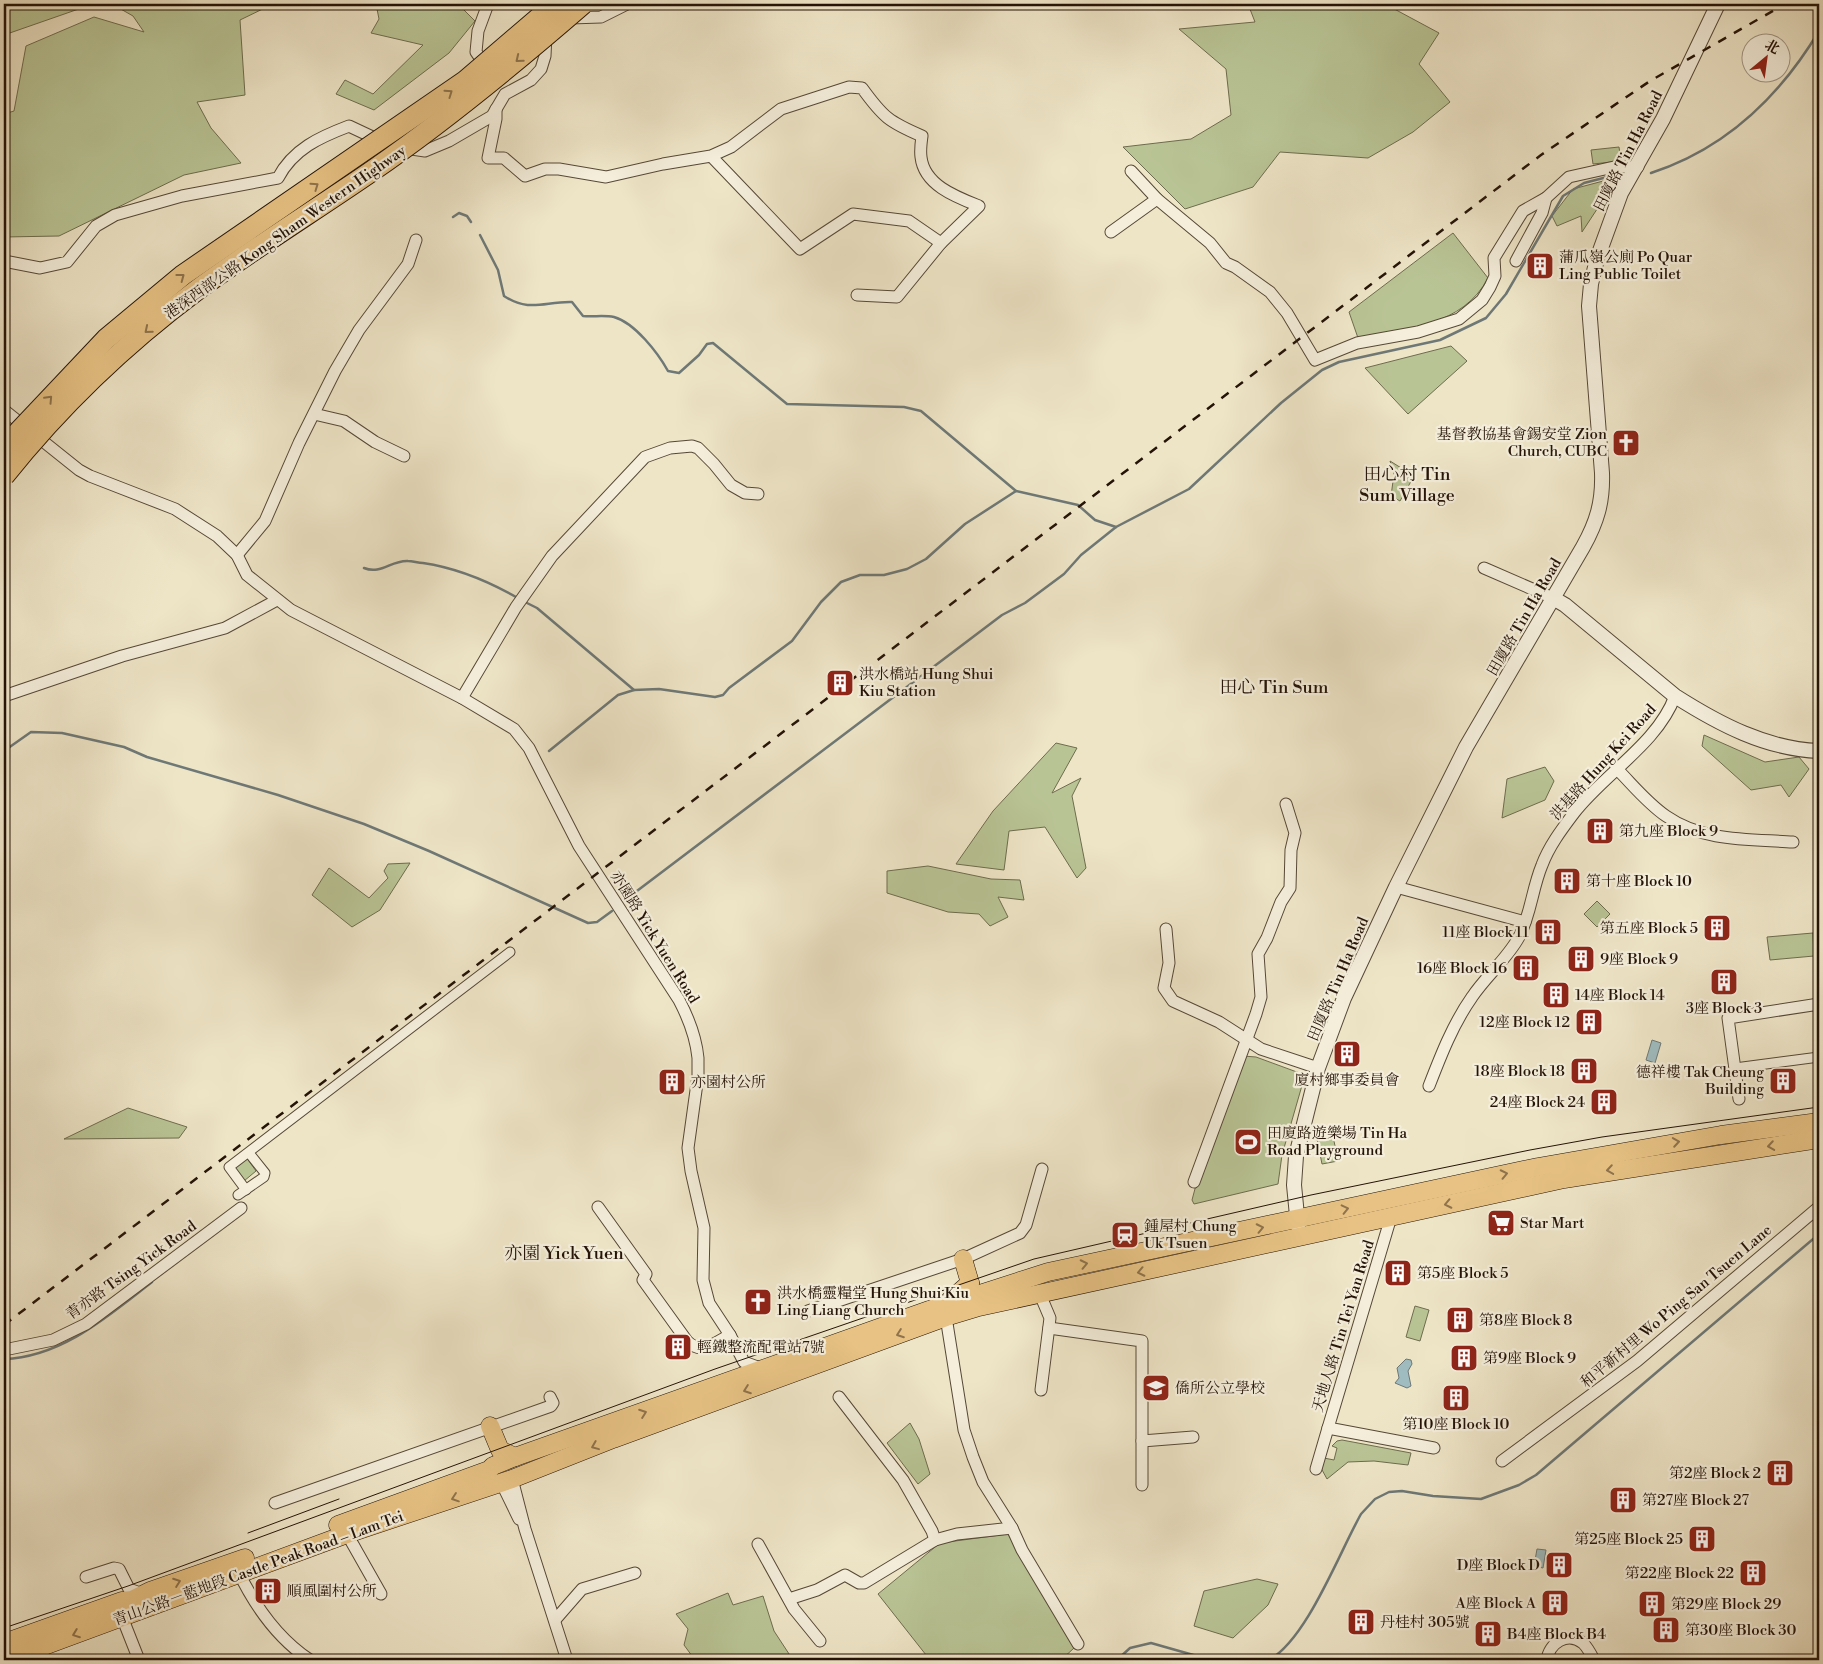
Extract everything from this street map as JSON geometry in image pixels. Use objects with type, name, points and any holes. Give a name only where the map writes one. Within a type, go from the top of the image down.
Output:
[{"type":"highway","name":"港深西部公路 Kong Sham Western Highway","points":[[4,447],[106,340],[183,275],[465,81],[555,4]]},
{"type":"highway","name":"港深西部公路 Kong Sham Western Highway","points":[[4,476],[82,390],[164,316],[227,268],[424,134],[530,50],[583,4]]},
{"type":"main road","points":[[502,1467],[722,1383],[948,1310],[1036,1285],[1057,1270],[1576,1160],[1721,1135],[1819,1126]]},
{"type":"main road","points":[[502,1467],[613,1439],[948,1310],[987,1291],[1036,1285],[1300,1237],[1819,1126]]},
{"type":"main road","points":[[964,1259],[970,1284]]},
{"type":"main road","points":[[970,1284],[987,1291]]},
{"type":"main road","points":[[948,1310],[970,1284]]},
{"type":"main road","points":[[490,1426],[502,1467]]},
{"type":"main road","name":"青山公路－藍地段 Castle Peak Road – Lam Tei","points":[[4,1643],[129,1600],[347,1534],[502,1467]]},
{"type":"main road","name":"青山公路－藍地段 Castle Peak Road – Lam Tei","points":[[6,1660],[129,1600],[234,1569],[502,1467]]},
{"type":"street","points":[[488,4],[478,31],[476,52],[505,94]]},
{"type":"street","points":[[4,261],[40,268],[67,262],[96,226],[115,215],[182,196],[278,178],[294,155],[322,136],[349,126],[390,146],[425,151],[449,141],[492,116],[505,94],[530,80],[541,68],[545,56],[546,31],[551,23],[571,17],[601,17],[627,4]]},
{"type":"street","name":"田廈路 Tin Ha Road","points":[[1300,1237],[1294,1185],[1296,1156],[1318,1068],[1354,977],[1396,887],[1466,747],[1594,527],[1602,503],[1602,473],[1589,306],[1591,284],[1597,259],[1621,193],[1664,120],[1718,4]]},
{"type":"street","points":[[496,109],[496,119],[488,158],[504,158],[525,176],[545,169],[559,169],[606,178],[663,164],[711,156],[731,147],[781,109],[849,87],[862,88],[881,114],[898,126],[922,136],[921,158],[928,175],[943,190],[979,206],[941,243],[897,298],[857,295]]},
{"type":"street","points":[[711,156],[800,249],[852,214],[909,221],[941,243]]},
{"type":"street","points":[[1131,171],[1156,200],[1210,243],[1226,263],[1235,266],[1270,292],[1287,313],[1315,360],[1356,343],[1418,332],[1458,319],[1482,300],[1490,287],[1495,276],[1494,258],[1523,211],[1546,198],[1569,177],[1614,167],[1636,170]]},
{"type":"street","points":[[1516,260],[1542,213],[1546,198]]},
{"type":"street","points":[[1110,232],[1156,200]]},
{"type":"street","points":[[237,556],[265,521],[299,443],[359,330],[408,264],[416,240]]},
{"type":"street","name":"亦園路 Yick Yuen Road","points":[[4,410],[90,476],[175,509],[217,536],[237,556],[247,575],[277,600],[462,698],[514,730],[529,748],[579,846],[679,1000],[697,1044],[698,1076],[688,1156],[704,1228],[703,1280],[709,1303],[730,1335],[744,1362]]},
{"type":"street","points":[[314,414],[344,421],[375,442],[404,456]]},
{"type":"street","points":[[462,698],[516,607],[552,556],[645,457],[670,448],[692,446],[698,448],[731,484],[745,492],[758,494]]},
{"type":"street","points":[[1484,568],[1566,605],[1675,696],[1730,728],[1760,740],[1819,751]]},
{"type":"street","points":[[4,696],[122,656],[225,628],[277,600]]},
{"type":"street","name":"洪基路 Hung Kei Road","points":[[1429,1086],[1458,1021],[1472,997],[1518,938],[1525,922],[1542,865],[1555,839],[1575,811],[1652,733],[1671,708],[1675,696]]},
{"type":"street","points":[[1616,768],[1655,808],[1688,828],[1713,836],[1793,842]]},
{"type":"street","points":[[1194,1182],[1261,997],[1258,954],[1267,938],[1281,902],[1290,888],[1291,850],[1295,832],[1286,804]]},
{"type":"street","points":[[1396,887],[1525,922]]},
{"type":"street","points":[[1166,929],[1169,962],[1164,988],[1173,1000],[1219,1022],[1261,1049],[1318,1068]]},
{"type":"street","points":[[249,1152],[265,1174],[264,1177],[242,1193],[229,1167],[510,952]]},
{"type":"street","points":[[1740,1102],[1728,1018],[1819,1004]]},
{"type":"street","points":[[1735,1068],[1819,1057]]},
{"type":"street","points":[[808,1311],[964,1259],[1020,1233],[1026,1225],[1042,1169]]},
{"type":"street","points":[[598,1207],[646,1274],[643,1280],[693,1347],[708,1349],[730,1335]]},
{"type":"street","name":"和平新村里 Wo Ping San Tsuen Lane","points":[[1502,1461],[1637,1361],[1819,1207]]},
{"type":"street","name":"青亦路 Tsing Yick Road","points":[[4,1350],[53,1340],[86,1324],[241,1208]]},
{"type":"street","name":"天地人路 Tin Tei Yan Road","points":[[1391,1217],[1328,1428],[1434,1448]]},
{"type":"street","points":[[1036,1285],[1050,1318],[1041,1390]]},
{"type":"street","points":[[948,1310],[964,1430],[983,1482],[1012,1528],[1022,1550],[1078,1644]]},
{"type":"street","points":[[1049,1328],[1142,1341],[1142,1485]]},
{"type":"street","points":[[722,1383],[744,1362],[764,1369]]},
{"type":"street","points":[[275,1503],[551,1406],[553,1403],[550,1397]]},
{"type":"street","points":[[839,1397],[903,1480],[932,1531],[935,1540]]},
{"type":"street","points":[[1316,1469],[1328,1428]]},
{"type":"street","points":[[1142,1441],[1193,1437]]},
{"type":"street","points":[[502,1467],[525,1529],[567,1660]]},
{"type":"street","points":[[789,1599],[817,1590],[845,1575],[859,1583],[875,1578],[935,1540],[957,1534],[1012,1528]]},
{"type":"street","points":[[347,1534],[381,1594]]},
{"type":"street","points":[[758,1544],[789,1599],[820,1641]]},
{"type":"street","points":[[86,1578],[114,1568],[120,1569],[129,1600],[139,1660]]},
{"type":"street","points":[[234,1569],[244,1587],[275,1631],[310,1660]]},
{"type":"street","points":[[555,1620],[582,1589],[635,1573]]},
{"type":"street","points":[[1547,1660],[1551,1647],[1567,1638],[1580,1641],[1585,1645],[1594,1660]]},
{"type":"green space","points":[[4,4],[93,4],[4,35]]},
{"type":"green space","points":[[112,4],[273,4],[240,20],[245,95],[197,102],[211,128],[241,163],[184,175],[59,236],[4,237],[4,114],[14,111],[26,46],[94,17],[144,32],[133,16]]},
{"type":"green space","points":[[376,4],[458,4],[475,21],[449,53],[374,110],[336,94],[345,80],[373,94],[423,45],[371,33],[379,19]]},
{"type":"green space","points":[[1248,4],[1385,4],[1439,33],[1419,64],[1450,102],[1413,132],[1368,158],[1280,152],[1253,187],[1185,209],[1123,147],[1191,139],[1231,115],[1226,69],[1179,29],[1255,22]]},
{"type":"green space","points":[[1619,147],[1621,161],[1593,164],[1591,150]]},
{"type":"green space","points":[[1607,180],[1605,197],[1582,232],[1581,216],[1557,226],[1552,216],[1573,189]]},
{"type":"green space","points":[[1453,233],[1488,278],[1477,294],[1449,316],[1432,323],[1358,338],[1349,312]]},
{"type":"green space","points":[[1451,346],[1467,361],[1408,414],[1365,368]]},
{"type":"green space","points":[[1390,461],[1414,476],[1400,501],[1391,496],[1394,474]]},
{"type":"green space","points":[[1704,735],[1765,762],[1799,757],[1809,769],[1789,797],[1781,785],[1751,790],[1702,746]]},
{"type":"green space","points":[[1056,743],[1077,748],[1052,793],[1081,778],[1072,796],[1086,868],[1077,878],[1045,827],[1009,831],[1004,870],[956,864],[993,811]]},
{"type":"green space","points":[[1545,767],[1554,781],[1545,800],[1502,818],[1507,779]]},
{"type":"green space","points":[[410,863],[380,910],[352,927],[312,895],[329,868],[369,898],[388,878],[384,871],[388,864]]},
{"type":"green space","points":[[928,866],[991,879],[1020,880],[1024,900],[998,897],[1008,917],[990,926],[979,914],[948,912],[887,893],[887,871]]},
{"type":"green space","points":[[1597,901],[1610,914],[1597,927],[1584,914]]},
{"type":"green space","points":[[1813,933],[1814,956],[1770,960],[1767,937]]},
{"type":"green space","name":"田廈路遊樂場 Tin Ha Road Playground","points":[[1243,1056],[1256,1057],[1305,1075],[1282,1155],[1278,1184],[1194,1204],[1192,1200],[1196,1185]]},
{"type":"green space","points":[[128,1108],[187,1127],[179,1138],[64,1139]]},
{"type":"green space","points":[[1332,1131],[1338,1161],[1322,1164],[1316,1134]]},
{"type":"green space","points":[[246,1157],[256,1171],[244,1181],[233,1167]]},
{"type":"green space","points":[[1415,1306],[1429,1310],[1420,1341],[1406,1337]]},
{"type":"green space","points":[[910,1423],[919,1439],[930,1474],[918,1484],[887,1443]]},
{"type":"green space","points":[[1342,1440],[1411,1453],[1408,1465],[1374,1461],[1348,1462],[1327,1479],[1321,1468],[1324,1458],[1334,1460],[1337,1448],[1332,1446],[1337,1441]]},
{"type":"green space","points":[[1008,1534],[1074,1648],[1061,1660],[930,1660],[878,1594],[940,1543]]},
{"type":"green space","points":[[1257,1579],[1278,1584],[1268,1605],[1233,1638],[1194,1626],[1204,1591]]},
{"type":"green space","points":[[728,1593],[733,1605],[763,1596],[774,1631],[793,1660],[695,1660],[684,1645],[688,1629],[676,1614]]},
{"type":"water","points":[[1652,1040],[1661,1043],[1655,1063],[1646,1060]]},
{"type":"water","points":[[1406,1359],[1411,1360],[1412,1364],[1408,1371],[1411,1386],[1407,1388],[1395,1383],[1399,1378],[1397,1368]]},
{"type":"water","points":[[1537,1549],[1546,1550],[1543,1568],[1534,1566]]},
{"type":"waterway","points":[[1651,173],[1678,163],[1703,150],[1726,135],[1748,117],[1787,77],[1819,31]]},
{"type":"waterway","points":[[625,900],[1002,615],[1025,603],[1064,574],[1081,555],[1116,527],[1189,489],[1281,403],[1322,370],[1339,362],[1440,340],[1486,318],[1506,294],[1563,196],[1584,183],[1615,175]]},
{"type":"waterway","points":[[453,217],[459,213],[467,216],[471,222]]},
{"type":"waterway","points":[[480,235],[498,270],[504,296],[513,301],[530,305],[572,302],[583,316],[610,316],[622,320],[638,332],[668,371],[679,373],[699,355],[707,344],[713,343],[787,404],[904,407],[921,411],[1016,491],[1078,505],[1095,520],[1116,527]]},
{"type":"waterway","points":[[549,751],[618,695],[634,690],[659,689],[715,697],[723,695],[729,688],[792,641],[821,602],[841,582],[860,575],[884,575],[907,569],[926,559],[965,524],[1016,491]]},
{"type":"waterway","points":[[364,568],[376,570],[402,561],[436,565],[494,585],[516,597]]},
{"type":"waterway","points":[[525,602],[537,608],[634,690]]},
{"type":"waterway","points":[[4,751],[31,732],[62,733],[124,747],[147,757],[278,795],[364,824],[429,851],[588,923],[597,922],[612,911]]},
{"type":"waterway","points":[[1269,1660],[1283,1649],[1309,1615],[1361,1514],[1375,1499],[1389,1492],[1402,1491],[1433,1496],[1481,1499],[1519,1485],[1536,1475],[1819,1234]]},
{"type":"waterway","points":[[4,1359],[25,1357],[65,1343],[101,1321],[152,1282]]},
{"type":"waterway","points":[[1117,1660],[1130,1648],[1151,1643],[1211,1660]]},
{"type":"tram line","points":[[4,1628],[128,1586],[715,1369],[1034,1259],[1311,1195],[1530,1150],[1602,1137],[1819,1107]]},
{"type":"tram line","points":[[248,1533],[339,1499]]},
{"type":"railway","points":[[4,1325],[1541,155],[1650,81],[1785,4]]},
{"type":"place","name":"蒲瓜嶺公廁 Po Quar Ling Public Toilet","points":[[1540,266]]},
{"type":"place","name":"基督教協基會錫安堂 Zion Church, CUBC","points":[[1626,443]]},
{"type":"place","name":"洪水橋站 Hung Shui Kiu Station","points":[[840,683]]},
{"type":"place","name":"第九座 Block 9","points":[[1600,831]]},
{"type":"place","name":"第十座 Block 10","points":[[1567,881]]},
{"type":"place","name":"第五座 Block 5","points":[[1717,928]]},
{"type":"place","name":"11座 Block 11","points":[[1548,932]]},
{"type":"place","name":"9座 Block 9","points":[[1581,959]]},
{"type":"place","name":"16座 Block 16","points":[[1526,968]]},
{"type":"place","name":"3座 Block 3","points":[[1724,982]]},
{"type":"place","name":"14座 Block 14","points":[[1556,995]]},
{"type":"place","name":"12座 Block 12","points":[[1589,1022]]},
{"type":"place","name":"廈村鄉事委員會","points":[[1347,1054]]},
{"type":"place","name":"18座 Block 18","points":[[1584,1071]]},
{"type":"place","name":"德祥樓 Tak Cheung Building","points":[[1783,1081]]},
{"type":"place","name":"亦園村公所","points":[[672,1082]]},
{"type":"place","name":"24座 Block 24","points":[[1604,1102]]},
{"type":"place","name":"田廈路遊樂場 Tin Ha Road Playground","points":[[1248,1142]]},
{"type":"place","name":"Star Mart","points":[[1501,1223]]},
{"type":"place","name":"鍾屋村 Chung Uk Tsuen","points":[[1125,1235]]},
{"type":"place","name":"第5座 Block 5","points":[[1398,1273]]},
{"type":"place","name":"洪水橋靈糧堂 Hung Shui Kiu Ling Liang Church","points":[[758,1302]]},
{"type":"place","name":"第8座 Block 8","points":[[1460,1320]]},
{"type":"place","name":"輕鐵整流配電站7號","points":[[678,1347]]},
{"type":"place","name":"第9座 Block 9","points":[[1464,1358]]},
{"type":"place","name":"僑所公立學校","points":[[1156,1388]]},
{"type":"place","name":"第10座 Block 10","points":[[1456,1398]]},
{"type":"place","name":"第2座 Block 2","points":[[1780,1473]]},
{"type":"place","name":"第27座 Block 27","points":[[1623,1500]]},
{"type":"place","name":"第25座 Block 25","points":[[1702,1539]]},
{"type":"place","name":"D座 Block D","points":[[1559,1565]]},
{"type":"place","name":"第22座 Block 22","points":[[1753,1573]]},
{"type":"place","name":"順風圍村公所","points":[[268,1591]]},
{"type":"place","name":"A座 Block A","points":[[1555,1603]]},
{"type":"place","name":"第29座 Block 29","points":[[1652,1604]]},
{"type":"place","name":"丹桂村 305號","points":[[1361,1622]]},
{"type":"place","name":"第30座 Block 30","points":[[1666,1630]]},
{"type":"place","name":"B4座 Block B4","points":[[1488,1634]]},
{"type":"district","name":"田心村 Tin Sum Village","points":[[1407,484]]},
{"type":"district","name":"田心 Tin Sum","points":[[1274,687]]},
{"type":"district","name":"亦園 Yick Yuen","points":[[564,1253]]}]
